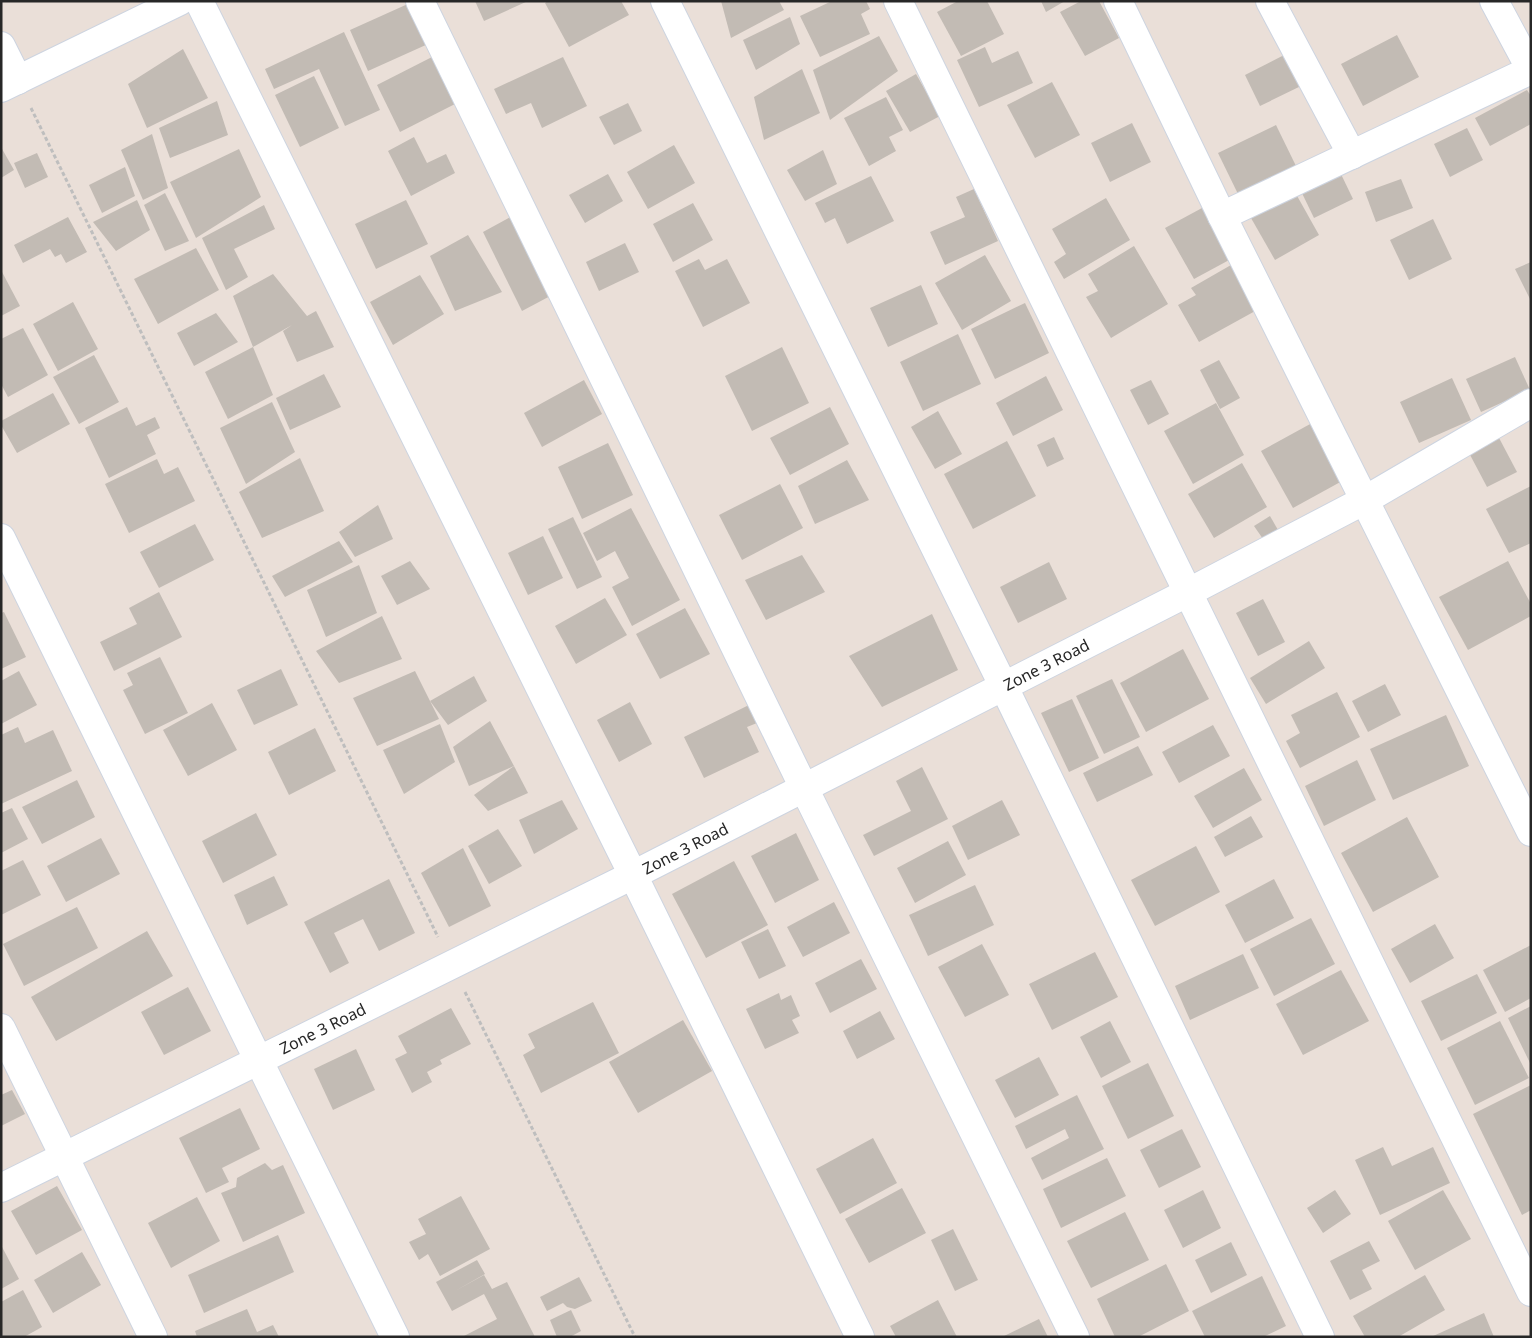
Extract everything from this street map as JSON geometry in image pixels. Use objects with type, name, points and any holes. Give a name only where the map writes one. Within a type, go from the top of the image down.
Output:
[{"type":"street","points":[[1,46],[10,84],[180,1]]},
{"type":"street","points":[[199,1],[860,1337]]},
{"type":"street","points":[[420,1],[804,788],[1075,1337]]},
{"type":"street","points":[[665,1],[1004,685],[1320,1337]]},
{"type":"street","points":[[898,1],[1531,1292]]},
{"type":"street","points":[[1118,1],[1222,216],[1531,832]]},
{"type":"street","points":[[1270,1],[1352,155]]},
{"type":"street","points":[[1222,216],[1531,70],[1494,1]]},
{"type":"street","name":"Zone 3 Road","points":[[1,1188],[633,875],[1187,593],[1365,500],[1531,403]]},
{"type":"street","points":[[1,538],[395,1337]]},
{"type":"street","points":[[1,1028],[153,1337]]},
{"type":"path","points":[[10,84],[452,965],[635,1337]]},
{"type":"building","points":[[475,1],[528,1],[484,21]]},
{"type":"building","points":[[548,1],[621,1],[629,15],[569,47],[545,3]]},
{"type":"building","points":[[721,1],[779,1],[784,10],[731,38]]},
{"type":"building","points":[[832,1],[866,1],[870,9],[861,14],[870,34],[820,57],[800,16]]},
{"type":"building","points":[[958,1],[987,1],[1004,34],[961,56],[937,12]]},
{"type":"building","points":[[1041,1],[1065,1],[1046,12]]},
{"type":"building","points":[[1081,1],[1099,1],[1119,38],[1085,56],[1060,12]]},
{"type":"building","points":[[410,3],[428,44],[368,71],[350,30]]},
{"type":"building","points":[[790,17],[800,44],[756,70],[743,40]]},
{"type":"building","points":[[344,32],[380,110],[345,126],[319,69],[274,89],[265,69]]},
{"type":"building","points":[[1397,35],[1419,77],[1363,106],[1341,64]]},
{"type":"building","points":[[879,36],[898,71],[830,120],[813,70]]},
{"type":"building","points":[[985,47],[992,63],[1018,51],[1033,83],[979,107],[957,60]]},
{"type":"building","points":[[183,49],[208,98],[147,128],[128,84]]},
{"type":"building","points":[[1288,53],[1303,85],[1260,106],[1245,75]]},
{"type":"building","points":[[432,57],[455,104],[400,132],[377,85]]},
{"type":"building","points":[[563,57],[587,106],[542,128],[531,103],[506,114],[494,89]]},
{"type":"building","points":[[802,69],[820,113],[764,140],[754,97]]},
{"type":"building","points":[[916,74],[940,116],[910,132],[886,91]]},
{"type":"building","points":[[314,76],[339,128],[300,147],[275,95]]},
{"type":"building","points":[[1052,82],[1080,135],[1035,158],[1007,105]]},
{"type":"building","points":[[1527,90],[1531,96],[1531,124],[1490,146],[1475,118]]},
{"type":"building","points":[[886,97],[903,130],[889,137],[896,151],[869,166],[844,118]]},
{"type":"building","points":[[217,101],[228,135],[170,158],[159,128]]},
{"type":"building","points":[[628,103],[642,131],[614,145],[599,117]]},
{"type":"building","points":[[1132,123],[1151,162],[1110,182],[1091,143]]},
{"type":"building","points":[[1276,125],[1296,166],[1238,194],[1218,153]]},
{"type":"building","points":[[1467,128],[1483,160],[1450,177],[1434,144]]},
{"type":"building","points":[[152,134],[168,188],[143,200],[121,150]]},
{"type":"building","points":[[414,137],[427,163],[446,154],[455,173],[411,196],[388,151]]},
{"type":"building","points":[[674,145],[695,183],[648,209],[627,172]]},
{"type":"building","points":[[1,147],[14,170],[1,178]]},
{"type":"building","points":[[239,149],[261,197],[196,238],[170,182]]},
{"type":"building","points":[[823,150],[837,184],[805,201],[787,170]]},
{"type":"building","points":[[37,153],[48,177],[25,188],[14,163]]},
{"type":"building","points":[[125,167],[135,196],[102,213],[89,185]]},
{"type":"building","points":[[1339,170],[1353,199],[1314,218],[1300,189]]},
{"type":"building","points":[[608,174],[623,201],[585,223],[569,195]]},
{"type":"building","points":[[871,176],[894,221],[847,244],[835,218],[825,223],[815,203]]},
{"type":"building","points":[[1401,179],[1413,208],[1376,222],[1365,192]]},
{"type":"building","points":[[974,189],[998,241],[945,265],[930,232],[965,217],[956,197]]},
{"type":"building","points":[[165,193],[189,241],[165,251],[144,205]]},
{"type":"building","points":[[1296,194],[1319,235],[1275,260],[1251,218]]},
{"type":"building","points":[[1106,198],[1130,240],[1064,279],[1054,262],[1066,254],[1052,229]]},
{"type":"building","points":[[137,200],[150,230],[116,251],[93,222]]},
{"type":"building","points":[[406,200],[428,244],[376,269],[355,224]]},
{"type":"building","points":[[693,203],[713,240],[673,262],[653,224]]},
{"type":"building","points":[[264,205],[275,229],[234,249],[248,277],[226,290],[202,238]]},
{"type":"building","points":[[1202,208],[1231,259],[1194,279],[1165,228]]},
{"type":"building","points":[[514,215],[554,294],[522,311],[483,232]]},
{"type":"building","points":[[68,217],[87,252],[66,263],[61,254],[55,257],[50,249],[23,263],[14,245]]},
{"type":"building","points":[[1433,219],[1452,259],[1409,280],[1390,240]]},
{"type":"building","points":[[468,235],[502,292],[455,311],[430,256]]},
{"type":"building","points":[[625,243],[639,272],[599,291],[586,262]]},
{"type":"building","points":[[1134,246],[1168,304],[1111,338],[1086,297],[1098,291],[1088,274]]},
{"type":"building","points":[[196,248],[219,290],[158,324],[134,279]]},
{"type":"building","points":[[985,255],[1011,301],[962,330],[935,283]]},
{"type":"building","points":[[699,259],[705,270],[727,259],[750,303],[703,327],[675,271]]},
{"type":"building","points":[[1531,262],[1531,301],[1515,269]]},
{"type":"building","points":[[1231,265],[1257,310],[1199,342],[1178,305],[1196,295],[1191,288]]},
{"type":"building","points":[[1,270],[20,306],[1,316]]},
{"type":"building","points":[[273,274],[307,316],[316,311],[334,347],[297,362],[283,331],[292,325],[253,347],[233,296]]},
{"type":"building","points":[[420,275],[444,314],[393,345],[370,302]]},
{"type":"building","points":[[921,285],[938,324],[888,347],[870,308]]},
{"type":"building","points":[[73,302],[98,349],[58,371],[33,324]]},
{"type":"building","points":[[1025,303],[1049,353],[995,379],[971,329]]},
{"type":"building","points":[[216,313],[238,342],[194,366],[177,333]]},
{"type":"building","points":[[23,328],[48,375],[8,397],[1,384],[1,339]]},
{"type":"building","points":[[958,334],[981,384],[923,411],[900,362]]},
{"type":"building","points":[[253,347],[273,395],[228,419],[205,372]]},
{"type":"building","points":[[782,347],[809,403],[752,431],[725,376]]},
{"type":"building","points":[[94,355],[119,402],[79,424],[53,377]]},
{"type":"building","points":[[1515,357],[1530,390],[1481,412],[1466,379]]},
{"type":"building","points":[[1219,360],[1240,398],[1220,409],[1200,370]]},
{"type":"building","points":[[324,374],[341,407],[290,430],[276,398]]},
{"type":"building","points":[[1046,376],[1063,410],[1013,436],[996,403]]},
{"type":"building","points":[[1452,378],[1471,420],[1419,443],[1400,402]]},
{"type":"building","points":[[584,380],[602,414],[542,447],[524,413]]},
{"type":"building","points":[[1151,380],[1169,414],[1148,425],[1130,390]]},
{"type":"building","points":[[53,393],[70,424],[17,453],[1,425],[1,421]]},
{"type":"building","points":[[272,402],[295,452],[246,484],[220,428]]},
{"type":"building","points":[[1216,403],[1244,455],[1193,484],[1164,431]]},
{"type":"building","points":[[127,407],[136,426],[155,417],[160,428],[147,435],[156,454],[109,478],[85,428]]},
{"type":"building","points":[[830,407],[849,444],[790,475],[770,438]]},
{"type":"building","points":[[938,411],[962,454],[935,469],[911,427]]},
{"type":"building","points":[[1312,423],[1344,480],[1293,508],[1261,451]]},
{"type":"building","points":[[1498,436],[1517,472],[1487,487],[1468,451]]},
{"type":"building","points":[[1054,437],[1064,459],[1047,467],[1037,445]]},
{"type":"building","points":[[1007,441],[1036,496],[973,529],[944,474]]},
{"type":"building","points":[[608,443],[633,495],[582,519],[558,467]]},
{"type":"building","points":[[300,458],[324,511],[262,538],[239,492]]},
{"type":"building","points":[[157,459],[164,474],[178,467],[195,501],[129,533],[105,484]]},
{"type":"building","points":[[847,460],[869,500],[815,524],[798,486]]},
{"type":"building","points":[[1242,463],[1267,507],[1214,538],[1188,494]]},
{"type":"building","points":[[780,484],[803,528],[742,560],[719,515]]},
{"type":"building","points":[[1531,486],[1531,543],[1509,553],[1486,509]]},
{"type":"building","points":[[378,505],[393,539],[355,557],[339,532]]},
{"type":"building","points":[[631,508],[680,600],[632,626],[612,587],[629,578],[615,551],[597,561],[583,533]]},
{"type":"building","points":[[1270,516],[1278,530],[1263,539],[1254,526]]},
{"type":"building","points":[[573,517],[602,577],[577,589],[548,529]]},
{"type":"building","points":[[195,524],[214,560],[159,588],[140,552]]},
{"type":"building","points":[[543,536],[563,578],[528,595],[508,553]]},
{"type":"building","points":[[339,541],[353,562],[285,597],[272,576]]},
{"type":"building","points":[[802,555],[825,592],[766,620],[745,580]]},
{"type":"building","points":[[410,561],[430,589],[397,605],[381,576]]},
{"type":"building","points":[[1508,561],[1531,604],[1531,616],[1468,650],[1439,597]]},
{"type":"building","points":[[1049,562],[1067,599],[1018,623],[1000,587]]},
{"type":"building","points":[[359,565],[377,613],[326,637],[307,590]]},
{"type":"building","points":[[159,592],[182,637],[114,671],[100,642],[137,624],[129,608]]},
{"type":"building","points":[[605,598],[627,635],[576,664],[555,626]]},
{"type":"building","points":[[1263,599],[1285,642],[1258,656],[1236,613]]},
{"type":"building","points":[[685,608],[710,654],[660,679],[636,634]]},
{"type":"building","points":[[4,612],[26,657],[1,669],[1,613]]},
{"type":"building","points":[[932,614],[958,670],[882,707],[849,656]]},
{"type":"building","points":[[382,616],[402,659],[339,683],[316,651]]},
{"type":"building","points":[[1309,641],[1325,668],[1266,704],[1250,678]]},
{"type":"building","points":[[1183,649],[1209,699],[1146,732],[1120,683]]},
{"type":"building","points":[[160,657],[188,713],[145,734],[123,690],[133,685],[127,673]]},
{"type":"building","points":[[281,669],[298,705],[254,725],[237,690]]},
{"type":"building","points":[[19,671],[37,705],[1,724],[1,681]]},
{"type":"building","points":[[415,671],[439,719],[377,746],[353,698]]},
{"type":"building","points":[[474,676],[487,701],[448,725],[430,701]]},
{"type":"building","points":[[1112,679],[1140,737],[1104,754],[1076,696]]},
{"type":"building","points":[[1385,684],[1401,715],[1368,732],[1352,701]]},
{"type":"building","points":[[1337,692],[1360,737],[1300,768],[1286,741],[1300,733],[1291,715]]},
{"type":"building","points":[[1072,699],[1099,758],[1069,772],[1041,713]]},
{"type":"building","points":[[630,702],[652,744],[619,762],[597,720]]},
{"type":"building","points":[[212,703],[237,750],[188,776],[163,730]]},
{"type":"building","points":[[753,703],[762,721],[747,727],[759,752],[704,778],[684,737]]},
{"type":"building","points":[[1446,715],[1469,766],[1393,800],[1370,749]]},
{"type":"building","points":[[490,721],[514,766],[469,786],[453,747]]},
{"type":"building","points":[[440,724],[455,762],[404,794],[383,750]]},
{"type":"building","points":[[1213,725],[1230,756],[1179,783],[1162,752]]},
{"type":"building","points":[[18,727],[25,743],[53,730],[72,771],[1,804],[1,735]]},
{"type":"building","points":[[315,728],[336,771],[289,795],[268,752]]},
{"type":"building","points":[[1138,746],[1153,775],[1097,802],[1083,773]]},
{"type":"building","points":[[1357,760],[1376,800],[1324,826],[1305,786]]},
{"type":"building","points":[[514,766],[528,793],[488,811],[474,795]]},
{"type":"building","points":[[922,767],[948,819],[874,856],[863,835],[911,811],[896,781]]},
{"type":"building","points":[[1244,768],[1262,800],[1213,828],[1194,796]]},
{"type":"building","points":[[77,780],[95,817],[42,844],[22,807]]},
{"type":"building","points":[[562,800],[578,829],[534,854],[519,820]]},
{"type":"building","points":[[1002,800],[1020,835],[968,860],[952,826]]},
{"type":"building","points":[[12,808],[28,839],[1,853],[1,813]]},
{"type":"building","points":[[256,813],[277,855],[223,883],[202,841]]},
{"type":"building","points":[[1251,816],[1263,837],[1225,857],[1214,837]]},
{"type":"building","points":[[1407,817],[1439,877],[1373,912],[1341,853]]},
{"type":"building","points":[[498,829],[522,866],[489,884],[468,846]]},
{"type":"building","points":[[796,833],[819,880],[775,903],[751,856]]},
{"type":"building","points":[[101,838],[120,874],[66,902],[47,866]]},
{"type":"building","points":[[948,841],[966,875],[915,903],[897,868]]},
{"type":"building","points":[[1196,846],[1220,892],[1155,926],[1131,880]]},
{"type":"building","points":[[463,848],[491,906],[449,927],[421,873]]},
{"type":"building","points":[[23,860],[41,895],[1,915],[1,871]]},
{"type":"building","points":[[734,861],[768,925],[706,958],[672,894]]},
{"type":"building","points":[[274,876],[288,905],[247,925],[234,895]]},
{"type":"building","points":[[389,879],[415,933],[379,951],[363,919],[334,933],[349,963],[330,973],[304,922]]},
{"type":"building","points":[[1274,879],[1294,918],[1245,943],[1225,905]]},
{"type":"building","points":[[975,885],[994,925],[928,956],[909,915]]},
{"type":"building","points":[[834,902],[850,933],[803,957],[787,927]]},
{"type":"building","points":[[77,907],[98,948],[24,986],[3,944]]},
{"type":"building","points":[[1311,918],[1335,964],[1274,996],[1250,949]]},
{"type":"building","points":[[1435,924],[1454,958],[1410,983],[1391,949]]},
{"type":"building","points":[[768,929],[786,966],[759,979],[741,942]]},
{"type":"building","points":[[147,931],[173,976],[56,1041],[31,997]]},
{"type":"building","points":[[982,944],[1009,995],[965,1017],[938,967]]},
{"type":"building","points":[[1531,945],[1531,998],[1505,1012],[1483,970]]},
{"type":"building","points":[[1095,952],[1118,997],[1052,1030],[1029,984]]},
{"type":"building","points":[[1243,954],[1259,988],[1190,1020],[1175,986]]},
{"type":"building","points":[[861,959],[877,989],[830,1013],[815,983]]},
{"type":"building","points":[[1341,970],[1369,1021],[1303,1055],[1276,1004]]},
{"type":"building","points":[[1477,974],[1497,1013],[1441,1041],[1421,1001]]},
{"type":"building","points":[[188,987],[211,1031],[164,1055],[141,1012]]},
{"type":"building","points":[[779,993],[781,1000],[791,995],[800,1016],[792,1020],[799,1033],[765,1049],[746,1009]]},
{"type":"building","points":[[593,1002],[619,1053],[541,1093],[523,1055],[535,1048],[528,1034]]},
{"type":"building","points":[[1531,1006],[1531,1065],[1508,1018]]},
{"type":"building","points":[[451,1008],[471,1044],[440,1060],[442,1064],[427,1072],[432,1082],[412,1093],[395,1059],[407,1053],[398,1036]]},
{"type":"building","points":[[880,1011],[895,1039],[857,1059],[843,1031]]},
{"type":"building","points":[[683,1020],[712,1071],[638,1113],[609,1062]]},
{"type":"building","points":[[1110,1021],[1131,1062],[1101,1078],[1080,1037]]},
{"type":"building","points":[[1500,1021],[1529,1078],[1475,1105],[1447,1048]]},
{"type":"building","points":[[356,1049],[375,1090],[333,1110],[314,1069]]},
{"type":"building","points":[[1039,1057],[1059,1095],[1015,1118],[995,1080]]},
{"type":"building","points":[[1148,1063],[1174,1116],[1128,1139],[1102,1086]]},
{"type":"building","points":[[1531,1085],[1531,1210],[1522,1215],[1473,1114]]},
{"type":"building","points":[[12,1090],[25,1114],[1,1126],[1,1095]]},
{"type":"building","points":[[1077,1095],[1104,1149],[1042,1180],[1031,1158],[1069,1138],[1065,1129],[1026,1149],[1015,1126]]},
{"type":"building","points":[[240,1108],[260,1149],[222,1168],[229,1182],[206,1193],[179,1138]]},
{"type":"building","points":[[1182,1129],[1201,1167],[1159,1188],[1140,1150]]},
{"type":"building","points":[[873,1138],[897,1183],[840,1214],[816,1169]]},
{"type":"building","points":[[1383,1147],[1392,1166],[1433,1147],[1450,1183],[1380,1215],[1355,1160]]},
{"type":"building","points":[[1107,1158],[1126,1196],[1061,1228],[1043,1189]]},
{"type":"building","points":[[265,1163],[272,1170],[283,1165],[305,1213],[243,1242],[221,1193],[236,1187],[237,1178]]},
{"type":"building","points":[[57,1186],[82,1230],[36,1255],[11,1211]]},
{"type":"building","points":[[902,1188],[926,1233],[869,1263],[845,1219]]},
{"type":"building","points":[[1203,1190],[1221,1228],[1183,1248],[1164,1210]]},
{"type":"building","points":[[1335,1190],[1351,1214],[1323,1233],[1307,1208]]},
{"type":"building","points":[[1443,1190],[1471,1239],[1415,1270],[1388,1221]]},
{"type":"building","points":[[461,1196],[490,1249],[440,1276],[428,1254],[419,1260],[409,1242],[426,1234],[418,1219]]},
{"type":"building","points":[[197,1197],[220,1241],[171,1268],[148,1223]]},
{"type":"building","points":[[1125,1212],[1149,1260],[1091,1288],[1067,1241]]},
{"type":"building","points":[[953,1229],[978,1280],[955,1291],[931,1240]]},
{"type":"building","points":[[278,1235],[294,1272],[204,1313],[188,1275]]},
{"type":"building","points":[[1369,1241],[1380,1261],[1362,1270],[1372,1289],[1350,1300],[1330,1261]]},
{"type":"building","points":[[1231,1242],[1247,1275],[1211,1293],[1195,1260]]},
{"type":"building","points":[[1,1245],[19,1279],[1,1289]]},
{"type":"building","points":[[82,1252],[101,1285],[53,1313],[34,1280]]},
{"type":"building","points":[[477,1260],[485,1274],[455,1291],[484,1275],[492,1289],[507,1282],[535,1337],[462,1337],[497,1319],[484,1294],[452,1311],[436,1282]]},
{"type":"building","points":[[1166,1264],[1189,1311],[1138,1337],[1115,1337],[1097,1299]]},
{"type":"building","points":[[1425,1275],[1445,1310],[1398,1337],[1365,1337],[1353,1316]]},
{"type":"building","points":[[1262,1276],[1286,1326],[1263,1337],[1205,1337],[1192,1311]]},
{"type":"building","points":[[579,1277],[592,1301],[575,1309],[567,1307],[563,1303],[547,1311],[540,1297]]},
{"type":"building","points":[[23,1290],[42,1327],[24,1337],[1,1337],[1,1302]]},
{"type":"building","points":[[938,1300],[957,1337],[896,1337],[890,1326]]},
{"type":"building","points":[[247,1309],[257,1332],[273,1325],[279,1337],[197,1337],[195,1331]]},
{"type":"building","points":[[571,1310],[581,1331],[570,1337],[557,1337],[550,1320]]},
{"type":"building","points":[[1484,1313],[1494,1337],[1431,1337]]},
{"type":"building","points":[[1039,1319],[1048,1337],[1002,1337]]}]
